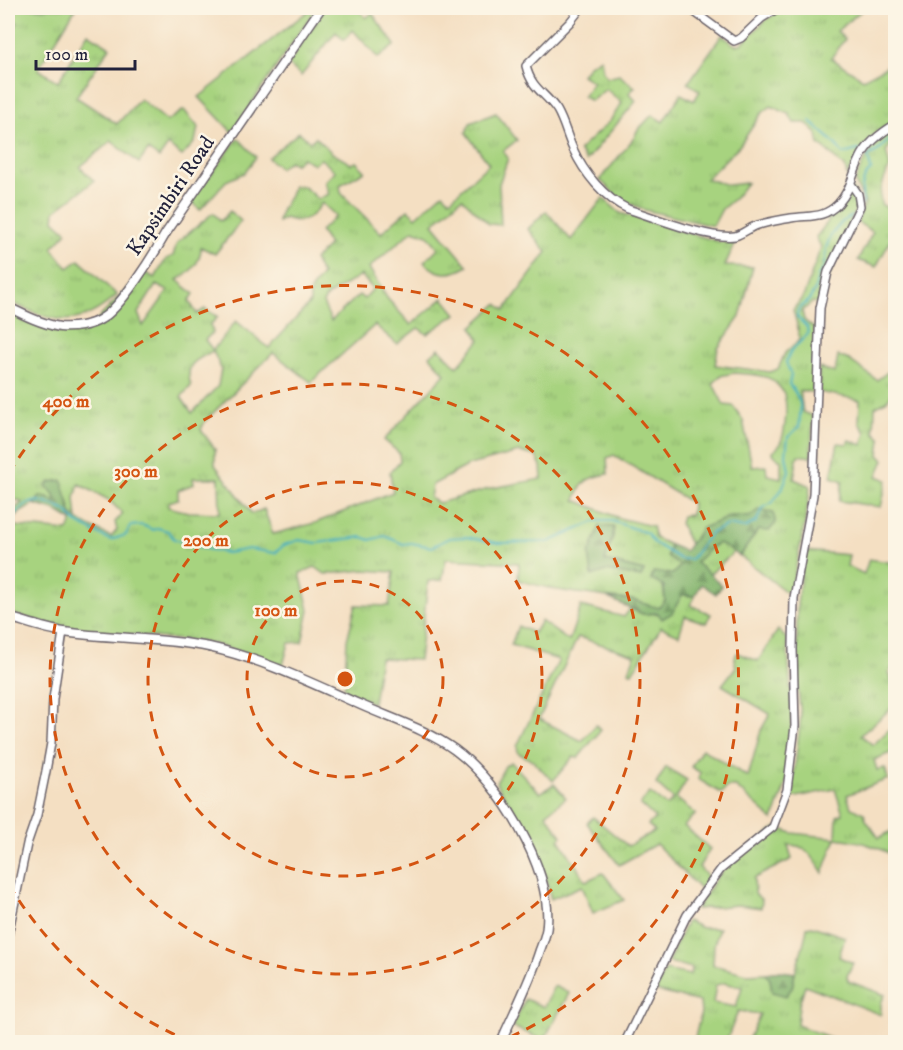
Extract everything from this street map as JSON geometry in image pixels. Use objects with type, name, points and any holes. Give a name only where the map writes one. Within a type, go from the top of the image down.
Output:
[{"type":"street","name":"Kapsimbiri Road","points":[[8,307],[34,319],[60,327],[92,323],[107,315],[150,260],[166,233],[321,8]]},
{"type":"street","points":[[581,8],[526,66],[537,90],[556,109],[580,161],[594,182],[619,205],[694,230],[734,236],[759,225],[823,215],[838,203],[852,184],[860,159],[876,137],[896,124]]},
{"type":"street","points":[[689,8],[734,41],[741,38],[762,18],[778,8]]},
{"type":"street","points":[[625,1042],[687,915],[721,869],[773,827],[787,790],[795,726],[792,649],[794,598],[813,495],[820,308],[828,272],[860,206],[858,194],[852,184]]},
{"type":"street","points":[[8,617],[63,632],[208,647],[266,663],[428,734],[454,749],[471,763],[488,782],[529,846],[541,876],[547,901],[547,927],[544,937],[525,989],[501,1042]]},
{"type":"street","points":[[8,935],[27,844],[37,815],[46,771],[63,632]]},
{"type":"green space","points":[[15,8],[76,8],[38,69],[58,82],[88,33],[110,47],[76,97],[117,124],[140,99],[167,121],[184,110],[198,127],[195,142],[182,156],[168,145],[159,158],[148,150],[139,163],[111,141],[80,167],[94,181],[55,211],[54,220],[67,232],[52,248],[68,268],[79,260],[117,295],[103,307],[77,319],[52,318],[8,301],[8,36],[18,23],[9,17]]},
{"type":"green space","points":[[312,8],[316,8],[232,132],[199,97]]},
{"type":"green space","points":[[325,8],[357,8],[366,18],[372,13],[395,45],[378,58],[353,30],[344,40],[336,32],[301,76],[288,64]]},
{"type":"green space","points":[[784,8],[858,8],[861,11],[837,31],[845,39],[831,58],[863,79],[895,62],[895,120],[875,133],[847,176],[845,167],[819,145],[817,134],[806,123],[794,123],[789,114],[771,106],[761,114],[740,145],[706,179],[729,185],[747,183],[722,209],[713,226],[645,210],[620,199],[600,180],[652,115],[663,122],[681,94],[694,101],[700,91],[688,83],[722,35],[735,45],[741,44],[767,19]]},
{"type":"green space","points":[[601,58],[603,72],[607,78],[619,75],[635,87],[629,93],[636,101],[586,161],[579,150],[610,121],[622,103],[606,89],[591,101],[583,96],[593,82],[582,75],[589,65]]},
{"type":"green space","points":[[496,113],[517,140],[503,151],[508,158],[499,184],[501,225],[489,224],[462,198],[433,224],[468,266],[450,273],[429,267],[424,262],[438,248],[428,235],[413,230],[369,268],[387,298],[411,325],[443,298],[456,314],[427,334],[418,328],[397,344],[375,325],[311,382],[273,353],[205,421],[201,430],[215,449],[215,465],[252,514],[264,509],[273,534],[315,523],[393,492],[390,472],[400,461],[399,453],[384,440],[445,374],[430,356],[439,348],[457,367],[480,340],[472,327],[497,304],[505,310],[547,252],[528,229],[546,211],[571,240],[603,198],[620,213],[720,242],[735,242],[725,266],[753,267],[740,317],[718,348],[715,365],[770,372],[778,369],[785,353],[799,340],[793,310],[804,295],[821,247],[816,237],[830,219],[821,219],[835,211],[852,188],[856,194],[857,206],[818,303],[813,302],[802,311],[804,320],[815,329],[813,392],[800,391],[803,412],[813,416],[811,457],[798,455],[794,479],[810,486],[790,595],[740,556],[758,530],[749,517],[732,516],[702,528],[690,544],[680,524],[682,516],[691,515],[692,503],[614,455],[607,458],[608,474],[595,477],[583,484],[575,500],[619,518],[652,526],[655,538],[670,545],[667,556],[680,566],[663,586],[665,601],[658,609],[624,600],[558,590],[518,580],[519,563],[446,559],[442,580],[428,581],[419,660],[380,658],[373,703],[344,693],[347,640],[356,605],[389,606],[394,572],[364,570],[325,574],[315,567],[300,573],[309,610],[302,642],[289,643],[283,665],[211,643],[65,628],[8,613],[8,516],[22,502],[19,500],[8,502],[8,310],[50,328],[90,327],[144,272],[155,278],[166,259],[173,256],[177,243],[213,213],[221,221],[230,211],[241,221],[215,254],[201,247],[194,267],[177,280],[194,294],[189,301],[197,314],[205,309],[218,317],[210,325],[213,332],[205,340],[213,350],[236,321],[269,348],[310,303],[310,291],[322,275],[314,260],[329,245],[320,231],[336,216],[322,203],[314,213],[302,221],[285,218],[278,222],[293,186],[303,186],[318,199],[329,194],[325,182],[335,171],[321,159],[314,164],[302,158],[295,164],[289,161],[280,168],[268,158],[299,132],[310,142],[316,137],[332,153],[351,164],[356,162],[365,171],[340,185],[341,193],[381,233],[408,209],[416,217],[443,193],[450,200],[489,164],[466,133],[470,123]],"holes":[[[361,275],[373,289],[364,299],[359,295],[331,321],[323,303],[327,296]],[[156,285],[168,291],[143,326],[138,313]],[[213,351],[221,369],[218,386],[192,413],[181,397],[191,386],[190,367],[201,357]],[[734,373],[759,375],[769,378],[782,391],[786,408],[785,426],[780,442],[772,452],[781,460],[781,478],[767,475],[766,466],[752,467],[743,420],[733,406],[724,405],[713,384],[720,376]],[[519,452],[536,456],[541,466],[542,479],[492,488],[439,503],[430,498],[432,485],[469,465]],[[193,478],[219,478],[220,513],[188,512],[168,507],[169,502],[178,499],[178,490],[194,484]],[[79,484],[109,500],[123,514],[115,522],[117,530],[111,537],[77,520],[75,498]],[[54,494],[68,500],[74,518],[68,531],[14,526],[18,515],[41,496],[55,501]],[[613,527],[613,536],[605,561],[644,571],[641,577],[606,571],[592,575]]]},
{"type":"green space","points":[[895,126],[895,140],[886,151],[890,167],[882,185],[880,199],[881,204],[895,213],[895,232],[876,267],[858,260],[873,232],[857,222],[865,203],[855,183],[870,151]]},
{"type":"green space","points":[[238,138],[256,157],[244,173],[226,181],[200,210],[191,201]]},
{"type":"green space","points":[[838,356],[849,360],[877,380],[889,371],[895,380],[895,391],[886,401],[875,407],[874,432],[881,439],[879,455],[884,460],[877,476],[887,480],[881,507],[839,501],[843,481],[831,477],[838,443],[847,444],[849,440],[862,445],[866,432],[859,423],[860,400],[819,392],[819,368],[835,373]]},
{"type":"green space","points":[[62,480],[71,513],[75,518],[72,521],[54,510],[34,504],[41,496],[55,501],[54,494],[46,486],[50,482]]},
{"type":"green space","points":[[758,510],[773,513],[776,523],[769,531],[758,530],[740,556],[719,543],[711,547],[696,563],[722,586],[716,594],[701,584],[695,596],[682,595],[672,613],[662,619],[658,613],[643,614],[608,598],[633,600],[658,608],[665,601],[664,586],[651,580],[653,572],[673,574],[680,566],[667,556],[670,545],[685,551],[702,528],[732,516],[749,517]]},
{"type":"green space","points":[[600,526],[614,527],[605,561],[644,571],[641,577],[606,571],[592,576],[589,554]]},
{"type":"green space","points":[[719,543],[735,551],[710,574],[696,563],[711,547]]},
{"type":"green space","points":[[804,551],[849,555],[847,566],[864,574],[869,559],[895,563],[895,665],[889,672],[895,690],[895,705],[861,735],[873,745],[895,724],[895,751],[874,760],[877,770],[885,768],[888,779],[847,795],[851,808],[864,813],[866,820],[879,838],[895,829],[893,855],[866,844],[836,838],[837,816],[843,814],[835,789],[787,799],[794,773],[801,716],[797,681],[797,605]]},
{"type":"green space","points":[[682,595],[695,596],[690,605],[711,614],[706,623],[685,616],[679,635],[661,627],[632,673],[629,671],[635,655],[578,637],[539,719],[582,741],[596,725],[601,730],[578,758],[573,757],[553,781],[533,761],[518,753],[517,746],[559,660],[511,645],[518,626],[534,633],[541,621],[569,641],[581,606],[624,617],[630,609],[643,614],[672,613]]},
{"type":"green space","points":[[778,630],[787,639],[792,709],[787,781],[773,820],[736,787],[728,787],[721,793],[698,779],[701,773],[691,767],[702,749],[748,777],[761,730],[770,714],[722,685],[736,667],[734,659],[737,653],[758,661]]},
{"type":"green space","points":[[511,762],[540,793],[554,784],[566,798],[546,814],[562,836],[559,839],[586,881],[603,873],[624,900],[593,913],[582,886],[551,899],[543,867],[526,829],[496,783],[505,766]]},
{"type":"green space","points":[[666,767],[687,780],[676,798],[696,814],[684,826],[710,849],[699,867],[708,877],[700,889],[656,844],[619,865],[587,823],[593,817],[628,846],[655,831],[648,825],[655,818],[640,804],[650,793],[667,806],[673,799],[656,784]]},
{"type":"green space","points":[[777,827],[792,833],[836,838],[823,873],[805,849],[788,845],[792,859],[754,878],[755,894],[762,900],[761,908],[738,905],[696,909],[717,877],[735,859]]},
{"type":"green space","points":[[687,921],[702,928],[719,928],[714,945],[713,965],[747,974],[765,973],[770,979],[772,992],[792,988],[807,927],[812,926],[845,937],[839,957],[853,963],[847,976],[848,981],[885,995],[881,1003],[881,1015],[805,985],[799,1005],[797,1025],[842,1042],[747,1042],[760,1014],[738,1011],[726,1042],[694,1042],[701,1013],[700,1002],[656,991],[665,970],[690,975],[692,968],[668,962]],"holes":[[[724,983],[742,987],[736,1007],[713,1003],[716,985]]]},
{"type":"green space","points":[[781,971],[795,973],[792,988],[786,996],[772,992],[770,979],[765,973]]},
{"type":"green space","points":[[554,986],[569,993],[544,1040],[513,1027],[525,999],[544,1007]]},
{"type":"waterway","points":[[810,121],[843,154],[861,151]]},
{"type":"waterway","points":[[861,205],[863,202],[862,188],[871,170],[868,156],[879,150],[896,132]]},
{"type":"waterway","points":[[8,520],[26,504],[38,501],[66,511],[77,523],[110,540],[126,535],[130,526],[142,525],[153,530],[158,528],[168,531],[174,539],[201,548],[227,553],[249,549],[275,553],[284,545],[299,540],[317,543],[362,537],[370,540],[385,536],[403,544],[411,543],[432,547],[449,538],[466,537],[498,543],[549,542],[596,521],[612,521],[647,533],[653,542],[680,559],[691,559],[711,533],[728,525],[744,528],[756,522],[763,508],[772,503],[782,489],[789,471],[786,455],[788,437],[799,427],[800,414],[799,400],[789,384],[791,375],[786,362],[791,351],[808,334],[807,327],[797,317],[798,310],[809,300],[815,290],[818,276],[824,267],[826,248],[831,235],[842,222],[852,216]]}]
